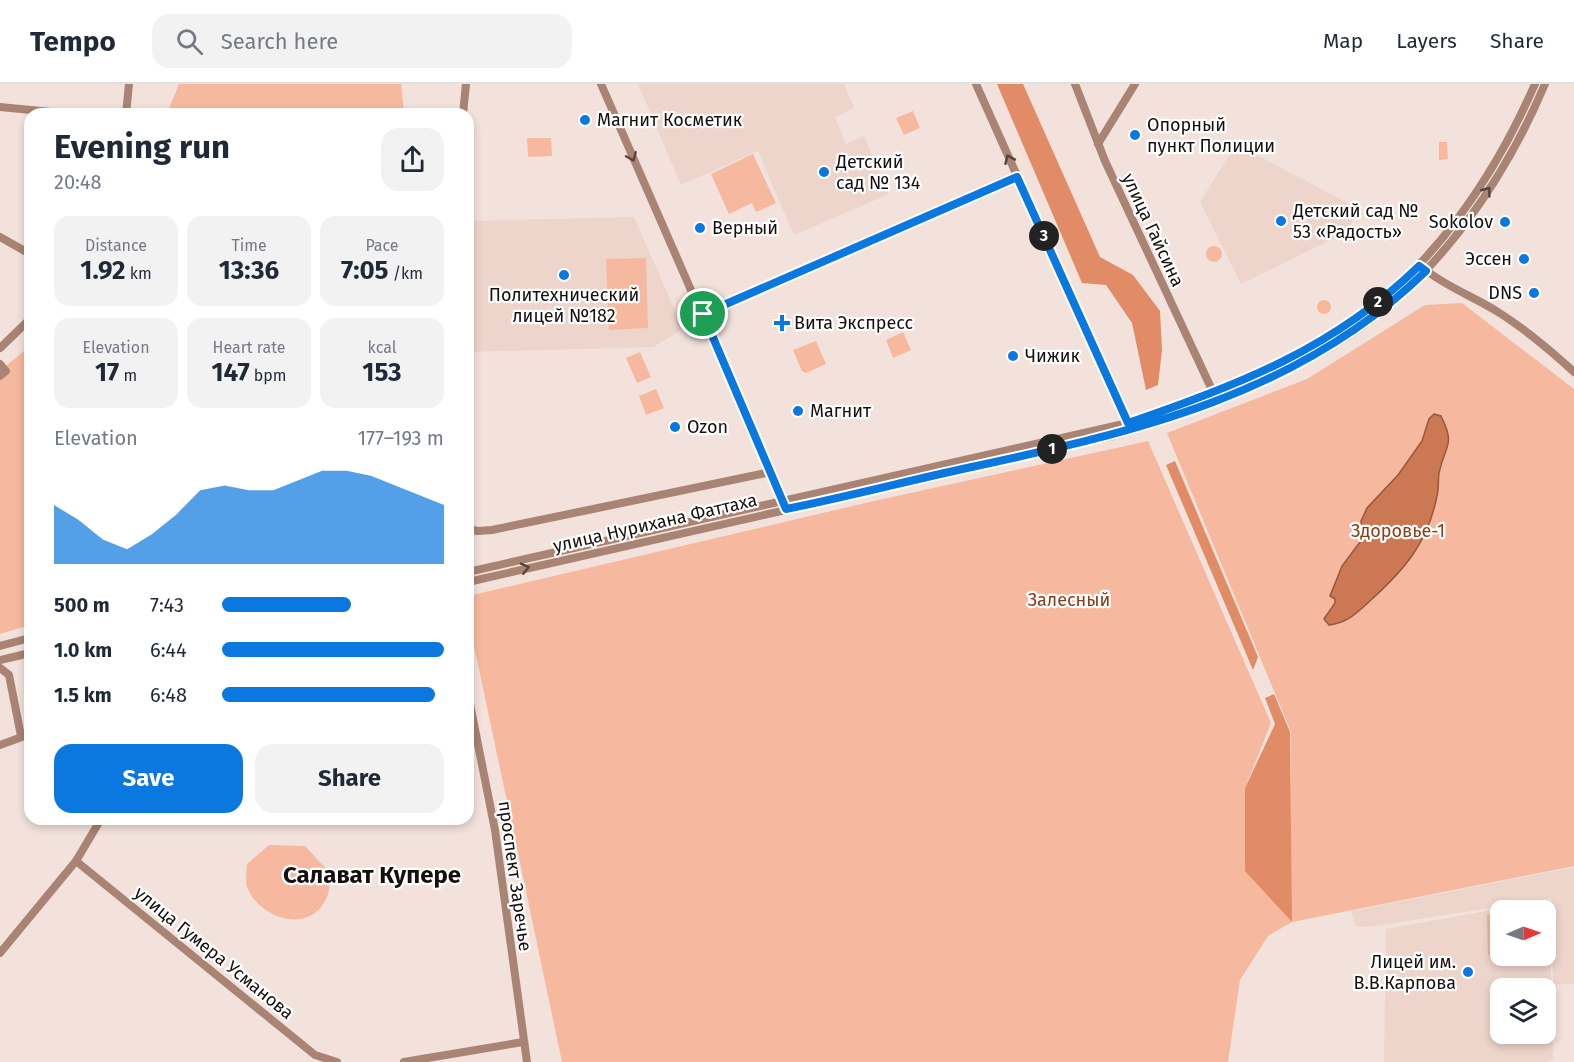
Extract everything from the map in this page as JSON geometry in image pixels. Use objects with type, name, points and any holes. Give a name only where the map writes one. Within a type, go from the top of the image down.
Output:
[{"type":"street","points":[[127,108],[129,84]]},
{"type":"street","points":[[464,108],[466,84]]},
{"type":"street","points":[[601,84],[703,314],[784,505]]},
{"type":"street","points":[[976,84],[1129,427]]},
{"type":"street","name":"улица Гайсина","points":[[1075,84],[1098,144],[1213,392]]},
{"type":"street","points":[[1098,144],[1135,84]]},
{"type":"street","points":[[1129,427],[1297,355],[1342,330],[1423,268],[1511,138],[1535,84]]},
{"type":"street","points":[[1129,427],[1216,402],[1311,358],[1374,318],[1423,268],[1500,175],[1545,84]]},
{"type":"street","points":[[0,106],[24,109]]},
{"type":"street","points":[[703,314],[1017,177]]},
{"type":"street","points":[[0,237],[24,251]]},
{"type":"street","points":[[1423,268],[1452,290],[1500,313],[1541,343],[1574,372]]},
{"type":"street","points":[[0,348],[24,325]]},
{"type":"street","points":[[0,364],[6,371],[0,376]]},
{"type":"street","name":"улица Нурихана Фаттаха","points":[[474,571],[784,505],[1129,427]]},
{"type":"street","points":[[474,530],[492,530],[771,472]]},
{"type":"street","name":"улица Нурихана Фаттаха","points":[[474,581],[784,505]]},
{"type":"street","points":[[0,645],[24,639]]},
{"type":"street","points":[[0,660],[24,654]]},
{"type":"street","points":[[0,668],[9,675],[21,736]]},
{"type":"street","name":"проспект Заречье","points":[[474,724],[495,830],[527,1062]]},
{"type":"street","points":[[0,745],[24,735]]},
{"type":"street","points":[[0,953],[76,861],[97,825]]},
{"type":"street","name":"улица Гумера Усманова","points":[[76,861],[315,1055],[337,1062]]},
{"type":"street","points":[[404,1062],[523,1042]]},
{"type":"shaded area","points":[[638,84],[844,84],[854,108],[835,117],[846,144],[864,136],[889,194],[794,235],[758,151],[681,185]]},
{"type":"shaded area","points":[[997,84],[1023,84],[1100,257],[1133,275],[1160,311],[1162,350],[1158,385],[1146,390],[1132,323],[1106,285],[1082,283]]},
{"type":"shaded area","name":"Детский сад № 53 «Радость»","points":[[1236,144],[1359,209],[1347,232],[1241,284],[1200,202]]},
{"type":"shaded area","name":"Политехнический лицей №182","points":[[634,217],[683,329],[653,347],[474,352],[474,221]]},
{"type":"shaded area","points":[[1434,414],[1441,416],[1449,440],[1441,463],[1438,493],[1428,527],[1414,554],[1384,588],[1353,616],[1329,625],[1324,619],[1335,603],[1335,599],[1330,596],[1342,566],[1363,538],[1361,521],[1367,508],[1398,475],[1422,441],[1429,419]]},
{"type":"shaded area","points":[[1175,461],[1258,657],[1253,670],[1166,465]]},
{"type":"shaded area","points":[[1274,694],[1290,732],[1292,922],[1245,871],[1245,788],[1275,724],[1265,698]]},
{"type":"shaded area","points":[[1574,867],[1574,984],[1556,984],[1556,978],[1553,978],[1553,966],[1556,966],[1556,900],[1551,900],[1551,898],[1490,900],[1490,908],[1376,926],[1356,927],[1351,911]]},
{"type":"shaded area","name":"Лицей им. В.В.Карпова","points":[[1490,910],[1490,966],[1551,966],[1551,978],[1490,978],[1490,1044],[1553,1044],[1553,1059],[1547,1062],[1384,1062],[1386,929]]},
{"type":"green space","points":[[179,84],[401,84],[403,108],[169,108]]},
{"type":"green space","points":[[913,111],[920,128],[904,135],[896,118]]},
{"type":"green space","points":[[527,138],[551,138],[552,156],[528,157]]},
{"type":"green space","points":[[1439,142],[1447,142],[1448,159],[1439,160]]},
{"type":"green space","points":[[753,154],[776,203],[756,212],[752,203],[729,214],[711,174]]},
{"type":"green space","points":[[1214,246],[1220,248],[1222,254],[1220,260],[1214,262],[1208,260],[1206,254],[1208,248]]},
{"type":"green space","points":[[646,258],[648,328],[609,330],[606,259]]},
{"type":"green space","points":[[1321,300],[1327,300],[1331,307],[1327,314],[1321,314],[1317,310],[1317,304]]},
{"type":"green space","points":[[1462,303],[1574,389],[1574,866],[1292,922],[1268,936],[1240,980],[1228,1062],[562,1062],[474,645],[474,595],[874,501],[1148,441],[1271,723],[1245,788],[1291,921],[1291,732],[1167,433],[1307,379],[1425,305]]},
{"type":"green space","points":[[903,332],[911,350],[893,358],[886,340]]},
{"type":"green space","points":[[816,341],[826,364],[806,373],[802,371],[793,350]]},
{"type":"green space","points":[[24,351],[24,627],[0,634],[0,371]]},
{"type":"green space","points":[[640,352],[651,377],[637,383],[626,358]]},
{"type":"green space","points":[[656,389],[664,408],[646,415],[639,396]]},
{"type":"green space","points":[[269,845],[305,846],[330,873],[327,897],[320,909],[310,916],[286,919],[274,915],[263,908],[247,887],[247,864]]},
{"type":"green space","points":[[1487,915],[1490,915],[1490,955],[1488,955]]},
{"type":"place","name":"Магнит Косметик","points":[[585,120]]},
{"type":"place","name":"Опорный пункт Полиции","points":[[1135,135]]},
{"type":"place","name":"Детский сад № 134","points":[[824,172]]},
{"type":"place","name":"Детский сад № 53 «Радость»","points":[[1281,221]]},
{"type":"place","name":"Sokolov","points":[[1505,222]]},
{"type":"place","name":"Верный","points":[[700,228]]},
{"type":"place","name":"Эссен","points":[[1524,259]]},
{"type":"place","name":"Политехнический лицей №182","points":[[564,275]]},
{"type":"place","name":"DNS","points":[[1534,293]]},
{"type":"place","name":"Вита Экспресс","points":[[782,323]]},
{"type":"place","name":"Чижик","points":[[1013,356]]},
{"type":"place","name":"Магнит","points":[[798,411]]},
{"type":"place","name":"Ozon","points":[[675,427]]},
{"type":"place","name":"Лицей им. В.В.Карпова","points":[[1468,972]]},
{"type":"district","name":"Салават Купере","points":[[372,875]]},
{"type":"route","points":[[1017,177],[1128,423],[1213,392],[1297,355],[1353,322],[1419,266],[1426,271],[1374,318],[1349,336],[1311,358],[1216,402],[1113,436],[786,509],[703,314],[1017,177]]},
{"type":"park label","name":"Здоровье-1","points":[[1398,531]]},
{"type":"park label","name":"Залесный","points":[[1069,600]]}]
